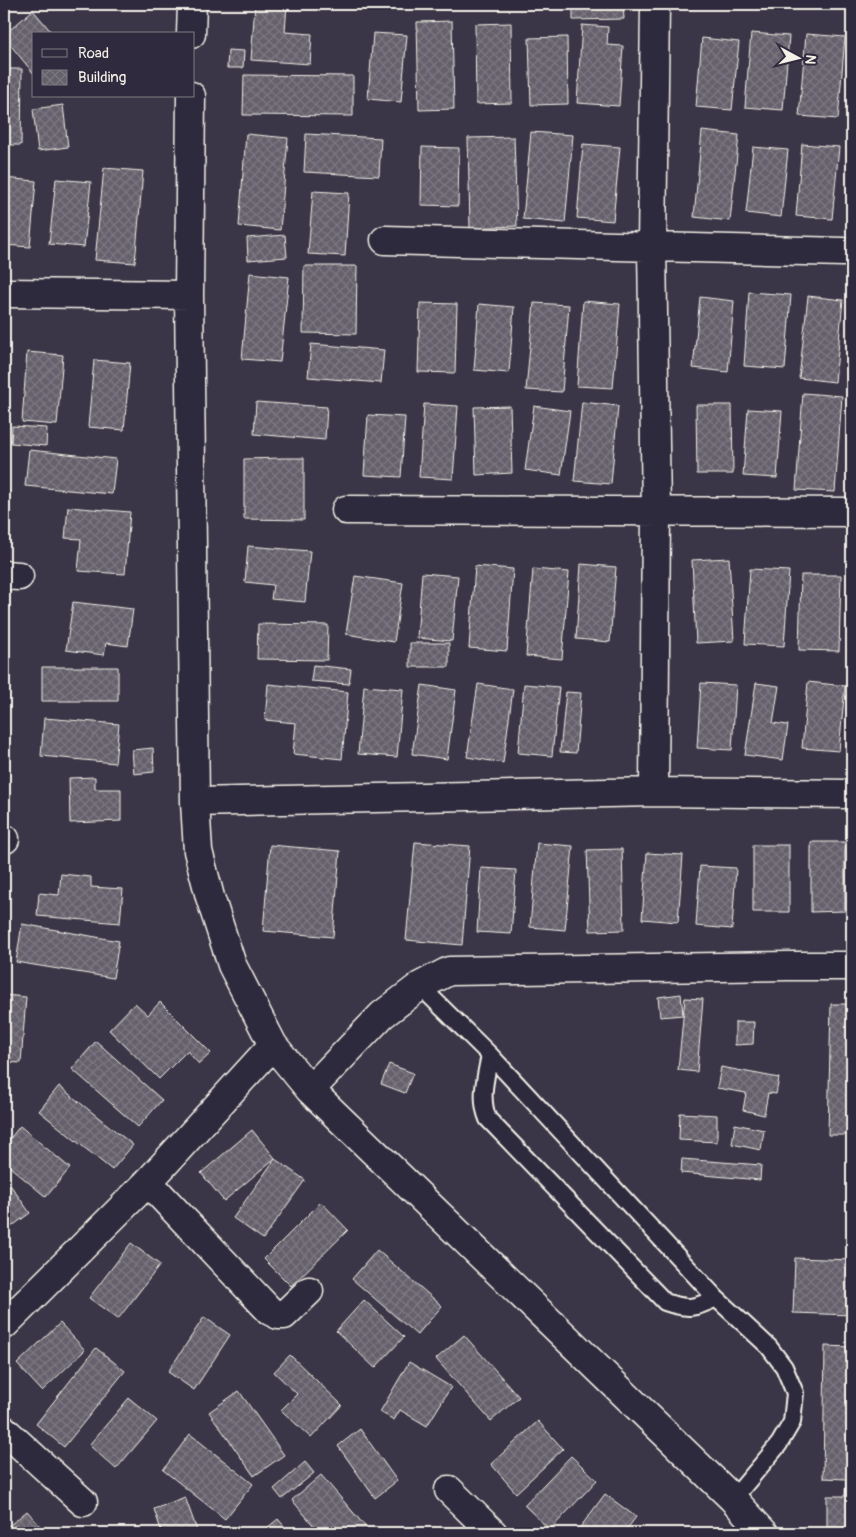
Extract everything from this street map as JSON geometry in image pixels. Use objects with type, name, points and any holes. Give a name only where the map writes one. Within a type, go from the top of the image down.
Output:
[{"type":"street","points":[[191,32],[192,4]]},
{"type":"street","points":[[654,792],[656,511],[652,247],[655,4]]},
{"type":"street","points":[[191,98],[189,295],[195,802],[198,851],[212,905],[232,965],[273,1045],[310,1090],[733,1499],[764,1533]]},
{"type":"street","points":[[384,240],[843,252]]},
{"type":"street","points":[[4,292],[189,295]]},
{"type":"street","points":[[346,510],[852,512]]},
{"type":"street","points":[[195,802],[654,792],[852,794]]},
{"type":"street","points":[[310,1090],[382,1015],[420,986],[449,971],[852,966]]},
{"type":"street","points":[[4,1325],[148,1182],[273,1045]]},
{"type":"street","points":[[148,1182],[270,1311],[278,1315],[284,1315],[309,1291]]},
{"type":"street","points":[[4,1430],[83,1502]]},
{"type":"street","points":[[449,1490],[493,1533]]},
{"type":"lane","points":[[420,986],[490,1055],[716,1298],[769,1347],[784,1368],[794,1392],[792,1422],[779,1444],[733,1499]]},
{"type":"lane","points":[[490,1055],[482,1097],[488,1119],[665,1302],[678,1307],[698,1307],[716,1298]]},
{"type":"building","points":[[255,4],[287,4],[285,32],[312,34],[310,64],[251,60]]},
{"type":"building","points":[[573,4],[623,4],[624,19],[573,20]]},
{"type":"building","points":[[33,10],[51,32],[32,32],[32,72],[4,35]]},
{"type":"building","points":[[452,21],[454,109],[419,110],[417,22]]},
{"type":"building","points":[[511,23],[512,103],[476,104],[475,24]]},
{"type":"building","points":[[582,25],[608,27],[607,45],[623,46],[619,106],[577,103]]},
{"type":"building","points":[[373,33],[407,35],[401,102],[368,99]]},
{"type":"building","points":[[751,33],[789,36],[783,110],[745,107]]},
{"type":"building","points":[[806,34],[845,37],[838,119],[799,116]]},
{"type":"building","points":[[567,37],[568,104],[531,105],[529,38]]},
{"type":"building","points":[[702,38],[739,42],[732,110],[696,107]]},
{"type":"building","points":[[228,50],[244,51],[243,68],[227,68]]},
{"type":"building","points":[[4,69],[22,69],[21,145],[4,145]]},
{"type":"building","points":[[244,75],[353,76],[353,116],[243,115]]},
{"type":"building","points":[[63,105],[68,147],[38,151],[33,109]]},
{"type":"building","points":[[702,131],[739,135],[730,221],[694,217]]},
{"type":"building","points":[[531,132],[573,135],[565,223],[523,219]]},
{"type":"building","points":[[246,134],[288,138],[280,230],[239,226]]},
{"type":"building","points":[[306,134],[381,138],[379,176],[304,172]]},
{"type":"building","points":[[514,137],[517,226],[470,228],[468,138]]},
{"type":"building","points":[[852,142],[852,169],[850,169]]},
{"type":"building","points":[[583,144],[620,147],[613,221],[577,218]]},
{"type":"building","points":[[802,144],[839,147],[832,219],[796,216]]},
{"type":"building","points":[[422,147],[459,148],[458,206],[421,205]]},
{"type":"building","points":[[753,147],[788,150],[781,217],[746,213]]},
{"type":"building","points":[[104,168],[143,171],[135,263],[95,260]]},
{"type":"building","points":[[4,178],[36,181],[30,247],[4,245]]},
{"type":"building","points":[[56,179],[91,182],[84,247],[49,244]]},
{"type":"building","points":[[313,191],[349,193],[345,256],[308,254]]},
{"type":"building","points":[[285,235],[287,257],[248,260],[247,238]]},
{"type":"building","points":[[304,266],[357,266],[356,334],[303,333]]},
{"type":"building","points":[[250,273],[289,277],[280,362],[242,359]]},
{"type":"building","points":[[749,292],[791,295],[785,369],[744,366]]},
{"type":"building","points":[[808,296],[843,300],[835,382],[799,378]]},
{"type":"building","points":[[700,297],[734,301],[728,372],[693,368]]},
{"type":"building","points":[[583,301],[620,304],[613,388],[577,386]]},
{"type":"building","points":[[420,303],[457,304],[455,373],[418,372]]},
{"type":"building","points":[[534,303],[569,305],[562,392],[526,390]]},
{"type":"building","points":[[479,304],[514,307],[509,373],[474,370]]},
{"type":"building","points":[[311,344],[384,350],[381,383],[308,377]]},
{"type":"building","points":[[27,352],[63,355],[57,425],[22,422]]},
{"type":"building","points":[[4,356],[8,356],[4,416]]},
{"type":"building","points":[[94,360],[130,363],[124,430],[88,427]]},
{"type":"building","points":[[803,393],[842,396],[835,492],[796,490]]},
{"type":"building","points":[[256,402],[327,407],[325,440],[254,434]]},
{"type":"building","points":[[582,402],[618,406],[611,484],[574,481]]},
{"type":"building","points":[[424,404],[458,406],[453,479],[419,477]]},
{"type":"building","points":[[696,405],[732,405],[733,474],[697,474]]},
{"type":"building","points":[[510,406],[512,473],[476,475],[474,407]]},
{"type":"building","points":[[534,406],[570,411],[561,475],[525,470]]},
{"type":"building","points":[[748,409],[782,411],[777,478],[743,476]]},
{"type":"building","points":[[368,415],[405,417],[401,477],[364,475]]},
{"type":"building","points":[[12,426],[47,428],[46,446],[11,443]]},
{"type":"building","points":[[29,450],[116,459],[112,494],[25,486]]},
{"type":"building","points":[[304,458],[304,520],[244,519],[244,459]]},
{"type":"building","points":[[68,507],[130,512],[125,574],[78,571],[81,539],[65,538]]},
{"type":"building","points":[[248,546],[310,551],[305,602],[271,599],[273,585],[245,582]]},
{"type":"building","points":[[729,558],[734,641],[696,643],[692,560]]},
{"type":"building","points":[[581,564],[616,567],[610,642],[576,639]]},
{"type":"building","points":[[475,566],[513,569],[507,651],[469,648]]},
{"type":"building","points":[[533,569],[569,572],[562,659],[526,656]]},
{"type":"building","points":[[750,569],[789,571],[784,646],[745,644]]},
{"type":"building","points":[[422,573],[458,576],[452,641],[417,638]]},
{"type":"building","points":[[801,575],[841,575],[839,651],[799,650]]},
{"type":"building","points":[[355,576],[403,583],[394,642],[346,634]]},
{"type":"building","points":[[73,602],[133,609],[128,646],[106,643],[104,655],[66,650]]},
{"type":"building","points":[[258,624],[328,625],[327,660],[257,659]]},
{"type":"building","points":[[410,643],[449,643],[449,667],[410,667]]},
{"type":"building","points":[[313,665],[351,669],[349,684],[311,681]]},
{"type":"building","points":[[42,667],[118,667],[118,701],[42,701]]},
{"type":"building","points":[[808,682],[845,686],[839,751],[802,748]]},
{"type":"building","points":[[701,683],[736,685],[732,750],[697,748]]},
{"type":"building","points":[[756,683],[779,686],[773,723],[788,725],[783,760],[745,755]]},
{"type":"building","points":[[268,684],[348,692],[342,759],[293,754],[296,723],[265,720]]},
{"type":"building","points":[[478,684],[513,689],[503,763],[467,757]]},
{"type":"building","points":[[524,684],[559,687],[552,756],[518,753]]},
{"type":"building","points":[[422,685],[456,690],[447,759],[412,754]]},
{"type":"building","points":[[364,686],[403,689],[397,757],[358,754]]},
{"type":"building","points":[[566,692],[581,693],[576,753],[560,752]]},
{"type":"building","points":[[44,718],[119,724],[115,763],[41,756]]},
{"type":"building","points":[[153,748],[154,772],[134,774],[132,750]]},
{"type":"building","points":[[95,777],[95,789],[121,789],[121,821],[70,823],[69,778]]},
{"type":"building","points":[[415,842],[470,846],[462,945],[406,940]]},
{"type":"building","points":[[811,842],[845,842],[845,911],[811,912]]},
{"type":"building","points":[[537,843],[573,846],[565,930],[530,927]]},
{"type":"building","points":[[270,845],[340,851],[333,937],[263,931]]},
{"type":"building","points":[[753,845],[789,845],[789,912],[753,912]]},
{"type":"building","points":[[622,849],[624,930],[590,931],[587,850]]},
{"type":"building","points":[[647,853],[683,855],[678,922],[642,919]]},
{"type":"building","points":[[700,866],[736,868],[732,929],[696,926]]},
{"type":"building","points":[[481,868],[516,870],[511,934],[477,932]]},
{"type":"building","points":[[61,874],[91,877],[91,887],[123,889],[120,923],[37,916],[39,893],[59,895]]},
{"type":"building","points":[[22,924],[119,941],[113,978],[16,962]]},
{"type":"building","points":[[681,994],[683,1015],[660,1017],[658,997]]},
{"type":"building","points":[[4,995],[26,997],[21,1063],[4,1062]]},
{"type":"building","points":[[685,998],[703,999],[697,1072],[678,1070]]},
{"type":"building","points":[[160,1002],[211,1053],[199,1064],[187,1051],[159,1079],[109,1030],[135,1003],[148,1015]]},
{"type":"building","points":[[831,1004],[852,1004],[852,1135],[828,1135]]},
{"type":"building","points":[[735,1022],[754,1022],[753,1044],[735,1045]]},
{"type":"building","points":[[96,1041],[162,1100],[138,1127],[72,1069]]},
{"type":"building","points":[[389,1064],[413,1073],[405,1093],[381,1084]]},
{"type":"building","points":[[721,1067],[779,1078],[776,1094],[768,1093],[764,1115],[743,1110],[746,1093],[717,1088]]},
{"type":"building","points":[[59,1086],[133,1145],[112,1170],[39,1111]]},
{"type":"building","points":[[680,1113],[717,1115],[717,1142],[679,1140]]},
{"type":"building","points":[[735,1124],[764,1130],[761,1150],[732,1144]]},
{"type":"building","points":[[20,1126],[70,1168],[46,1197],[4,1162],[4,1146]]},
{"type":"building","points":[[252,1130],[275,1158],[224,1201],[201,1173]]},
{"type":"building","points":[[275,1159],[305,1180],[263,1239],[233,1218]]},
{"type":"building","points":[[682,1159],[761,1165],[760,1180],[681,1173]]},
{"type":"building","points":[[4,1176],[30,1213],[4,1232]]},
{"type":"building","points":[[321,1202],[348,1230],[291,1286],[264,1259]]},
{"type":"building","points":[[131,1243],[160,1265],[118,1319],[89,1298]]},
{"type":"building","points":[[377,1250],[442,1306],[417,1335],[352,1279]]},
{"type":"building","points":[[795,1258],[852,1260],[852,1315],[793,1313]]},
{"type":"building","points":[[364,1300],[404,1337],[375,1368],[336,1331]]},
{"type":"building","points":[[204,1317],[230,1335],[194,1390],[168,1372]]},
{"type":"building","points":[[60,1323],[85,1350],[42,1391],[17,1364]]},
{"type":"building","points":[[464,1335],[519,1397],[491,1421],[436,1359]]},
{"type":"building","points":[[825,1346],[852,1347],[852,1528],[827,1527],[827,1496],[845,1496],[846,1479],[823,1478]]},
{"type":"building","points":[[96,1348],[125,1371],[64,1447],[36,1424]]},
{"type":"building","points":[[290,1355],[342,1405],[311,1438],[281,1410],[297,1394],[274,1372]]},
{"type":"building","points":[[409,1362],[451,1387],[427,1426],[400,1410],[394,1420],[380,1412]]},
{"type":"building","points":[[239,1391],[284,1455],[254,1476],[209,1412]]},
{"type":"building","points":[[129,1398],[157,1421],[116,1469],[89,1445]]},
{"type":"building","points":[[538,1421],[563,1449],[516,1493],[491,1464]]},
{"type":"building","points":[[360,1429],[397,1481],[375,1498],[338,1446]]},
{"type":"building","points":[[190,1434],[253,1484],[225,1519],[163,1470]]},
{"type":"building","points":[[571,1456],[597,1480],[550,1530],[524,1505]]},
{"type":"building","points":[[305,1462],[314,1473],[282,1499],[274,1489]]},
{"type":"building","points":[[321,1475],[371,1533],[320,1533],[292,1500]]},
{"type":"building","points":[[605,1494],[636,1517],[624,1533],[576,1533]]},
{"type":"building","points":[[4,1495],[9,1500],[4,1505]]},
{"type":"building","points":[[185,1497],[198,1533],[162,1533],[154,1509]]},
{"type":"building","points":[[27,1511],[46,1533],[4,1533],[4,1530]]},
{"type":"building","points":[[278,1519],[290,1533],[261,1533]]}]
